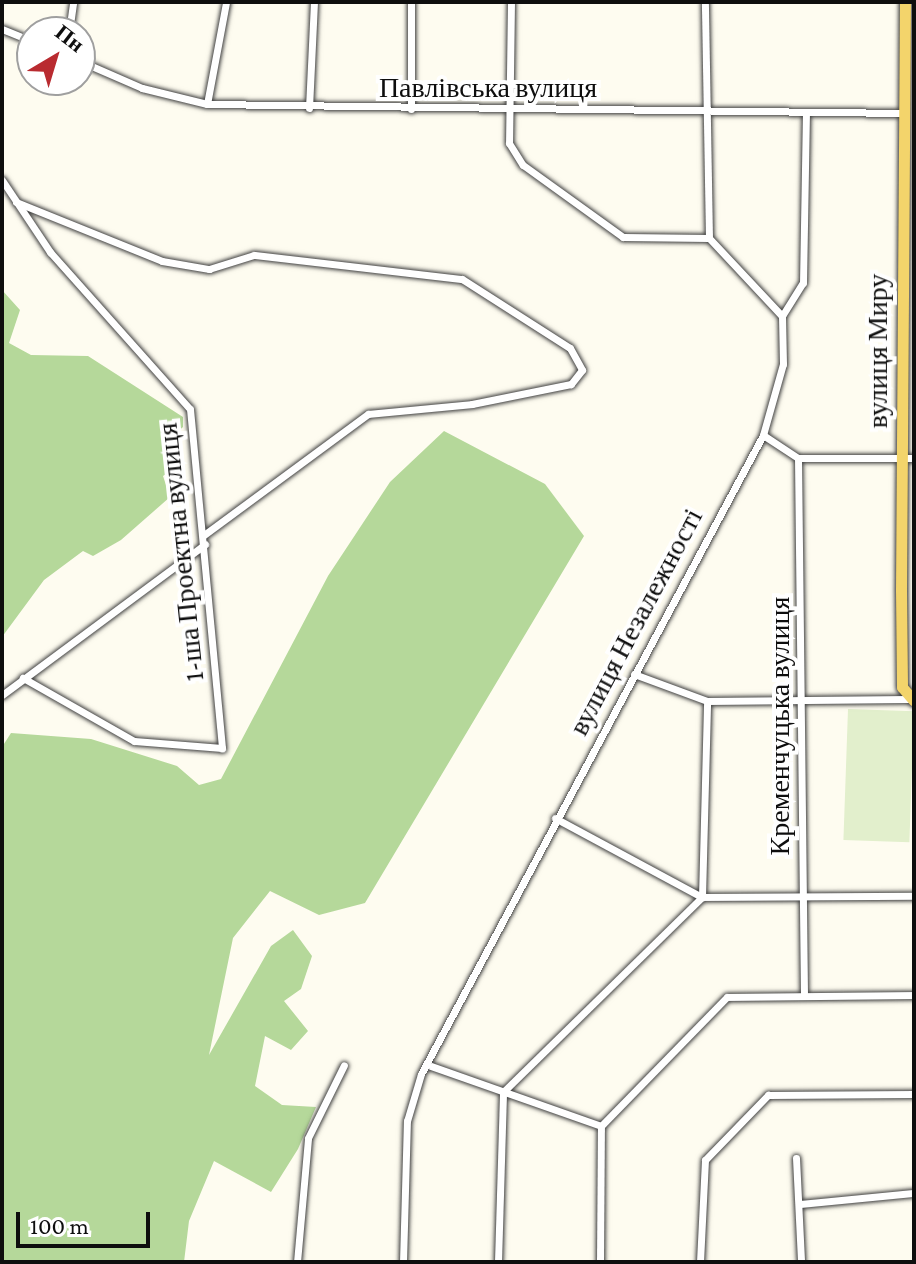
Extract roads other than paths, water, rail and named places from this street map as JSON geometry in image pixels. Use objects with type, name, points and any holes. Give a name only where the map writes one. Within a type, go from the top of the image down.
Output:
[{"type":"main road","name":"вулиця Миру","points":[[905,2],[909,17],[903,113],[911,700]]},
{"type":"street","points":[[207,104],[226,2]]},
{"type":"street","points":[[309,108],[314,2]]},
{"type":"street","points":[[411,2],[411,109]]},
{"type":"street","points":[[511,2],[509,143],[523,165],[595,221],[623,237],[709,238]]},
{"type":"street","points":[[705,2],[709,238],[782,316],[803,283],[806,112]]},
{"type":"street","name":"Павлівська вулиця","points":[[96,68],[142,88],[207,104],[309,108],[903,113]]},
{"type":"street","name":"1-ша Проектна вулиця","points":[[2,180],[50,252],[190,409],[222,748],[134,741],[23,678]]},
{"type":"street","points":[[2,695],[368,414],[426,404],[455,408],[579,380],[570,348],[462,279],[254,255],[209,269],[162,261],[16,202]]},
{"type":"street","name":"вулиця Незалежності","points":[[403,1262],[407,1121],[421,1074],[431,1066],[555,818],[763,435],[783,364],[782,316]]},
{"type":"street","points":[[763,435],[798,458],[908,458]]},
{"type":"street","name":"Кременчуцька вулиця","points":[[798,458],[804,702],[804,993]]},
{"type":"street","points":[[634,674],[707,701],[911,700]]},
{"type":"street","points":[[498,1262],[503,1092],[702,897],[707,701]]},
{"type":"street","points":[[555,818],[702,897],[914,896]]},
{"type":"street","points":[[600,1262],[601,1126],[727,997],[804,993],[914,995]]},
{"type":"street","points":[[297,1262],[308,1138],[344,1065]]},
{"type":"street","points":[[431,1066],[601,1126]]},
{"type":"street","points":[[700,1262],[705,1160],[768,1095],[914,1094]]},
{"type":"street","points":[[796,1158],[801,1204],[801,1262]]},
{"type":"street","points":[[801,1204],[914,1193]]}]
